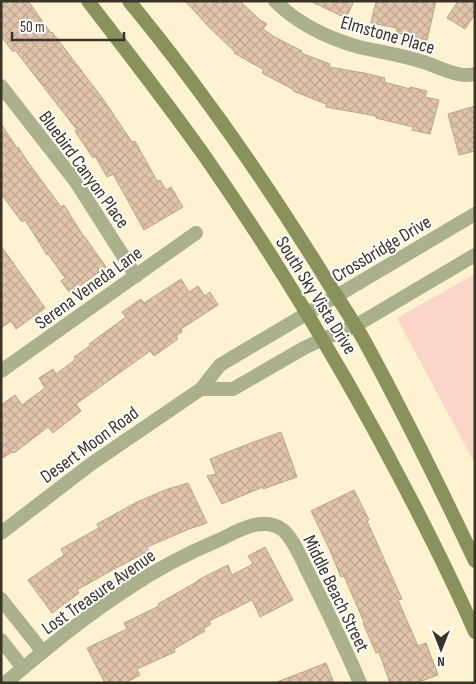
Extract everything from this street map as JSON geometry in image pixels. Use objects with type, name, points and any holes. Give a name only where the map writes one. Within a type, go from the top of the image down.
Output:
[{"type":"main road","name":"South Sky Vista Drive","points":[[88,1],[204,156],[245,215],[307,314],[357,399],[407,491],[475,632]]},
{"type":"main road","name":"South Sky Vista Drive","points":[[129,1],[175,58],[286,214],[355,326],[421,448],[475,561]]},
{"type":"street","name":"Elmstone Place","points":[[275,1],[296,19],[312,29],[335,39],[422,61],[460,75],[473,75]]},
{"type":"street","name":"Bluebird Canyon Place","points":[[1,86],[76,182],[136,276]]},
{"type":"street","name":"Crossbridge Drive","points":[[307,314],[475,214]]},
{"type":"street","name":"Serena Veneda Lane","points":[[1,372],[196,233]]},
{"type":"street","points":[[201,389],[233,389],[322,339],[355,326],[475,255]]},
{"type":"street","name":"Desert Moon Road","points":[[1,533],[92,464],[201,389],[220,364],[307,314]]},
{"type":"street","name":"Lost Treasure Avenue","points":[[5,683],[77,625],[128,588],[155,572],[252,525],[274,525]]},
{"type":"street","name":"Middle Beach Street","points":[[274,525],[284,531],[292,540],[360,683]]},
{"type":"street","points":[[1,599],[43,652]]},
{"type":"street","points":[[1,640],[23,668]]},
{"type":"shaded area","points":[[475,274],[475,459],[473,460],[397,318]]},
{"type":"building","points":[[1,1],[28,1],[103,99],[132,142],[135,141],[157,181],[160,180],[166,190],[171,187],[183,207],[144,230],[113,174],[107,177],[95,156],[93,158],[75,131],[77,130],[15,50],[13,52],[1,36]]},
{"type":"building","points":[[185,1],[240,1],[267,24],[263,29],[302,51],[301,53],[330,64],[329,67],[385,78],[384,82],[410,89],[410,87],[427,91],[425,97],[439,100],[430,134],[412,130],[413,127],[376,118],[376,116],[326,107],[326,104],[293,91],[262,73],[264,70],[234,53]]},
{"type":"building","points":[[310,1],[354,1],[346,18]]},
{"type":"building","points":[[376,1],[436,1],[427,40],[396,33],[397,28],[371,23]]},
{"type":"building","points":[[458,1],[475,1],[475,14],[465,29],[447,18]]},
{"type":"building","points":[[475,106],[475,151],[459,155],[448,114]]},
{"type":"building","points":[[1,124],[61,207],[64,205],[106,267],[70,293],[61,281],[65,278],[47,255],[25,220],[22,222],[1,194]]},
{"type":"building","points":[[1,246],[45,308],[16,329],[11,321],[1,328]]},
{"type":"building","points":[[181,279],[189,292],[198,286],[205,296],[210,292],[218,305],[181,329],[182,332],[176,336],[178,339],[154,356],[150,351],[76,404],[81,411],[53,433],[48,427],[14,453],[12,452],[1,459],[1,405],[15,395],[22,405],[45,388],[39,378],[53,369],[56,374],[75,360],[74,357],[91,345],[89,344],[126,317],[122,312],[141,299],[144,303]]},
{"type":"building","points":[[281,432],[297,477],[263,489],[263,487],[222,504],[207,476],[216,474],[210,459]]},
{"type":"building","points":[[188,483],[207,523],[147,547],[149,551],[77,590],[79,593],[52,613],[28,580],[64,555],[61,549],[99,528],[97,524],[137,502]]},
{"type":"building","points":[[354,490],[369,520],[367,521],[402,599],[398,600],[418,646],[426,643],[438,675],[416,683],[390,683],[379,652],[376,653],[344,576],[341,577],[311,511]]},
{"type":"building","points":[[265,547],[293,600],[260,617],[252,600],[209,621],[211,624],[203,629],[205,631],[174,649],[175,652],[137,669],[140,675],[125,683],[105,683],[87,648],[127,629],[124,623],[159,606],[158,604],[198,580],[228,565],[232,575],[253,564],[248,556]]},
{"type":"building","points":[[326,663],[334,683],[277,683],[277,682]]}]
